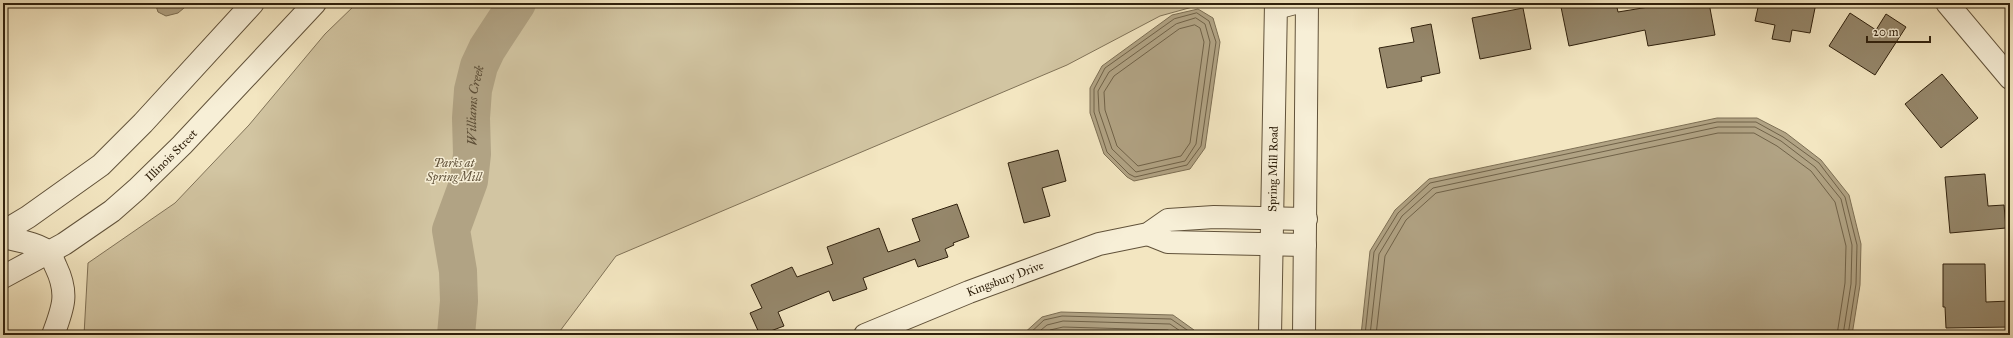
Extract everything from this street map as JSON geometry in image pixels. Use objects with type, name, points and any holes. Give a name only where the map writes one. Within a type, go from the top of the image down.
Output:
[{"type":"street","points":[[3,232],[28,217],[101,165],[144,123],[253,3]]},
{"type":"street","name":"Illinois Street","points":[[3,277],[49,253],[112,211],[182,145],[315,3]]},
{"type":"street","points":[[1304,335],[1307,3]]},
{"type":"street","name":"Spring Mill Road","points":[[1270,335],[1271,218],[1282,5]]},
{"type":"street","points":[[1951,5],[2010,78]]},
{"type":"street","name":"Kingsbury Drive","points":[[865,335],[969,292],[1099,244],[1148,234],[1168,220],[1214,217],[1306,218]]},
{"type":"street","points":[[1148,234],[1168,242],[1305,245]]},
{"type":"street","points":[[3,237],[36,246],[49,253],[62,279],[65,294],[61,312],[53,335]]},
{"type":"green space","name":"Parks at Spring Mill","points":[[357,3],[1207,3],[1160,16],[1067,65],[616,256],[557,335],[84,335],[88,263],[175,203],[249,125],[325,34]]},
{"type":"water","points":[[155,3],[190,3],[178,13],[166,16],[158,12]]},
{"type":"water","points":[[1198,9],[1213,18],[1220,42],[1205,148],[1190,169],[1134,181],[1127,177],[1104,154],[1090,113],[1090,88],[1102,66],[1172,15]]},
{"type":"water","points":[[1717,118],[1757,118],[1786,133],[1821,160],[1849,195],[1861,244],[1860,285],[1852,335],[1361,335],[1370,251],[1395,210],[1429,179]]},
{"type":"water","points":[[1061,312],[1173,315],[1194,330],[1195,335],[1022,335],[1042,317]]},
{"type":"building","points":[[1581,3],[1616,3],[1618,12],[1661,5],[1661,3],[1709,3],[1715,35],[1648,46],[1645,30],[1569,46],[1561,7]]},
{"type":"building","points":[[1759,3],[1816,3],[1810,33],[1792,30],[1790,42],[1772,39],[1775,25],[1755,21]]},
{"type":"building","points":[[1523,8],[1531,49],[1480,59],[1472,18]]},
{"type":"building","points":[[1850,13],[1876,30],[1886,14],[1906,27],[1875,75],[1829,46]]},
{"type":"building","points":[[1431,24],[1440,73],[1421,77],[1422,81],[1387,88],[1379,48],[1414,42],[1411,28]]},
{"type":"building","points":[[1942,74],[1978,118],[1941,148],[1905,104]]},
{"type":"building","points":[[1058,150],[1066,181],[1042,188],[1050,216],[1024,223],[1008,163]]},
{"type":"building","points":[[1985,174],[1988,206],[2004,205],[2006,228],[1950,233],[1945,177]]},
{"type":"building","points":[[957,204],[969,237],[953,243],[954,245],[945,249],[948,257],[918,267],[915,259],[863,278],[867,289],[833,301],[829,291],[778,312],[784,326],[760,335],[750,313],[762,308],[751,285],[792,267],[797,277],[833,264],[827,247],[879,228],[888,252],[920,241],[912,219]]},
{"type":"building","points":[[1943,264],[1985,264],[1986,302],[2010,301],[2010,327],[1946,328],[1945,307],[1943,307]]},
{"type":"waterway","name":"Williams Creek","points":[[456,335],[459,301],[458,271],[451,230],[469,181],[472,154],[471,118],[473,90],[479,66],[487,49],[517,3]]}]
